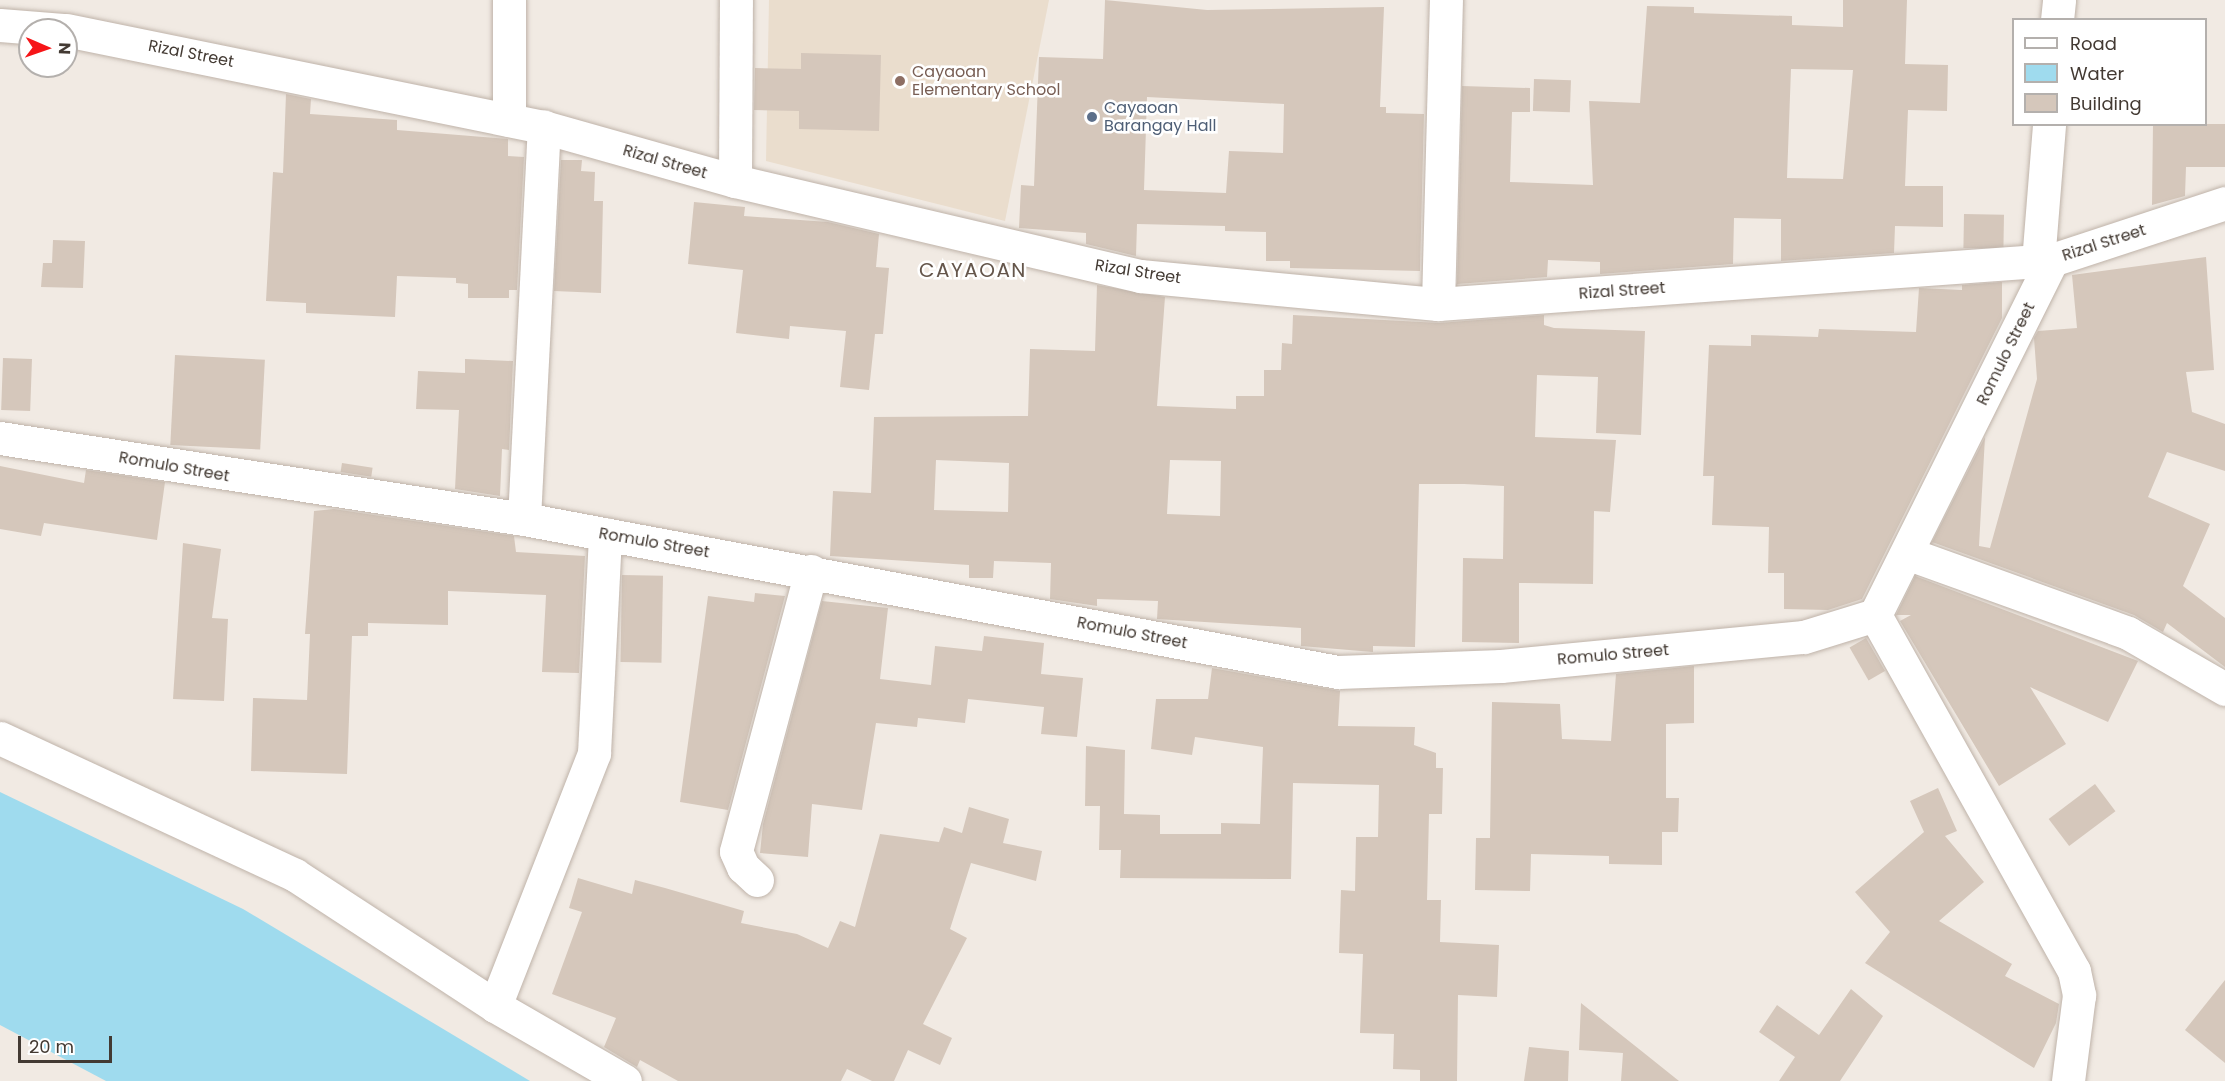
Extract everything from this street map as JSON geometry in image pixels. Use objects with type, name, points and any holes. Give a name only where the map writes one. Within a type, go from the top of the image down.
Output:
[{"type":"street","points":[[509,0],[509,120]]},
{"type":"street","points":[[735,182],[736,0]]},
{"type":"street","points":[[1438,304],[1446,0]]},
{"type":"street","points":[[2057,18],[2059,0]]},
{"type":"street","name":"Rizal Street","points":[[0,25],[18,26]]},
{"type":"street","name":"Rizal Street","points":[[78,33],[544,128],[735,182],[1140,276],[1438,304],[2045,261],[2225,203]]},
{"type":"street","points":[[2045,261],[2049,126]]},
{"type":"street","points":[[524,519],[544,128]]},
{"type":"street","name":"Romulo Street","points":[[0,438],[524,519],[811,571],[1338,672],[1414,672],[1804,637],[1875,615],[1909,554],[2045,261]]},
{"type":"street","points":[[495,1006],[594,753],[605,534]]},
{"type":"street","points":[[1909,554],[2128,633],[2225,689]]},
{"type":"street","points":[[757,880],[742,867],[736,851],[811,571]]},
{"type":"street","points":[[1875,615],[2074,971],[2079,995],[2068,1081]]},
{"type":"street","points":[[0,738],[295,875],[495,1006],[625,1081]]},
{"type":"shaded area","name":"Cayaoan Elementary School","points":[[769,0],[1049,0],[1005,221],[766,161]]},
{"type":"water","points":[[0,792],[243,909],[530,1081],[106,1081],[0,1025]]},
{"type":"building","points":[[1105,0],[1207,10],[1384,7],[1380,107],[1386,107],[1386,113],[1424,114],[1420,271],[1290,268],[1290,261],[1266,261],[1266,232],[1225,231],[1225,226],[1137,224],[1136,256],[1086,244],[1086,233],[1019,228],[1021,185],[1034,186],[1039,57],[1103,59]],"holes":[[[1147,97],[1284,104],[1283,153],[1229,151],[1226,193],[1144,190]]]},
{"type":"building","points":[[1843,0],[1907,0],[1905,64],[1948,65],[1947,111],[1908,110],[1905,186],[1943,186],[1943,227],[1895,226],[1894,253],[1781,261],[1781,219],[1734,218],[1733,264],[1600,274],[1600,262],[1548,260],[1547,277],[1457,284],[1462,86],[1530,88],[1530,112],[1512,112],[1510,182],[1593,185],[1589,101],[1640,103],[1647,6],[1694,7],[1694,13],[1792,16],[1792,25],[1843,27]],"holes":[[[1791,69],[1853,70],[1843,179],[1787,178]]]},
{"type":"building","points":[[801,53],[881,55],[879,131],[799,129],[799,111],[754,110],[755,68],[801,69]]},
{"type":"building","points":[[1534,79],[1571,80],[1570,112],[1533,111]]},
{"type":"building","points":[[286,94],[311,99],[310,114],[397,120],[397,130],[508,139],[508,156],[524,157],[517,290],[509,290],[509,298],[468,298],[468,284],[456,283],[456,278],[397,276],[395,317],[306,313],[306,303],[266,301],[273,172],[283,173]]},
{"type":"building","points":[[2225,124],[2225,167],[2186,167],[2185,196],[2152,205],[2153,126]]},
{"type":"building","points":[[561,160],[582,160],[581,171],[595,172],[594,201],[603,201],[601,293],[554,291]]},
{"type":"building","points":[[694,202],[745,207],[744,216],[828,222],[879,234],[876,267],[889,268],[883,334],[875,334],[869,390],[840,387],[846,331],[790,326],[789,339],[736,333],[743,270],[688,264]]},
{"type":"building","points":[[1964,214],[2004,215],[2003,249],[1963,248]]},
{"type":"building","points":[[53,240],[85,241],[83,288],[41,287],[43,263],[52,263]]},
{"type":"building","points":[[2206,257],[2214,370],[2186,372],[2192,412],[2225,424],[2225,471],[2167,452],[2148,497],[2210,524],[2183,586],[2225,618],[2225,667],[2167,623],[2163,632],[2134,615],[1932,542],[1985,437],[1979,546],[1990,548],[2037,379],[2034,338],[2038,331],[2077,328],[2072,275]]},
{"type":"building","points":[[2002,282],[2002,318],[1862,599],[1828,610],[1784,609],[1784,573],[1768,573],[1769,527],[1712,525],[1714,476],[1703,476],[1709,345],[1751,346],[1751,335],[1818,337],[1819,329],[1916,332],[1919,288],[1962,290],[1962,285]]},
{"type":"building","points":[[1097,285],[1165,297],[1157,406],[1236,409],[1236,396],[1264,396],[1264,370],[1281,370],[1282,343],[1292,344],[1293,315],[1439,323],[1544,315],[1544,325],[1554,328],[1645,331],[1641,435],[1596,433],[1598,377],[1537,375],[1535,437],[1616,440],[1610,512],[1594,511],[1593,584],[1519,583],[1519,643],[1462,642],[1463,558],[1503,559],[1504,486],[1419,484],[1415,647],[1373,646],[1373,652],[1301,646],[1301,628],[1157,619],[1158,601],[1097,599],[1097,606],[1050,599],[1051,563],[994,561],[993,578],[969,578],[969,565],[830,556],[833,491],[871,493],[874,417],[1028,416],[1030,349],[1095,351]],"holes":[[[936,460],[1009,463],[1008,512],[934,510]],[[1170,460],[1221,461],[1220,516],[1167,514]]]},
{"type":"building","points":[[175,355],[265,360],[260,450],[170,445]]},
{"type":"building","points":[[3,358],[32,359],[30,411],[1,410]]},
{"type":"building","points":[[465,359],[513,361],[509,450],[502,449],[500,496],[455,489],[459,410],[416,409],[418,371],[465,373]]},
{"type":"building","points":[[342,463],[373,468],[371,477],[341,472]]},
{"type":"building","points":[[0,466],[84,483],[86,470],[165,482],[157,540],[44,523],[41,536],[0,529]]},
{"type":"building","points":[[334,509],[514,536],[516,552],[585,556],[579,673],[542,672],[546,595],[448,591],[448,625],[368,623],[368,636],[352,636],[347,774],[251,771],[253,698],[307,700],[310,634],[305,634],[314,511]]},
{"type":"building","points":[[183,543],[221,549],[212,618],[228,619],[224,701],[173,699]]},
{"type":"building","points":[[622,575],[663,576],[661,663],[620,662]]},
{"type":"building","points":[[1915,576],[2138,661],[2108,722],[2030,687],[2066,744],[1999,786],[1900,621],[1911,615],[1896,615]]},
{"type":"building","points":[[755,593],[785,596],[728,810],[680,802],[708,596],[754,602]]},
{"type":"building","points":[[822,601],[888,608],[880,679],[931,685],[935,646],[982,651],[984,636],[1044,643],[1041,674],[1083,678],[1077,737],[1041,734],[1044,707],[968,699],[965,723],[918,718],[917,727],[876,723],[862,810],[812,804],[808,857],[760,853],[763,824]]},
{"type":"building","points":[[1866,638],[1885,671],[1869,680],[1850,648]]},
{"type":"building","points":[[1694,666],[1694,723],[1666,724],[1666,798],[1679,798],[1678,832],[1662,832],[1662,865],[1609,864],[1609,856],[1531,854],[1530,891],[1475,890],[1476,838],[1490,838],[1492,702],[1560,704],[1562,739],[1611,741],[1616,674]]},
{"type":"building","points":[[1212,668],[1340,691],[1338,726],[1415,727],[1414,745],[1436,753],[1436,768],[1443,768],[1442,814],[1429,814],[1427,900],[1441,900],[1440,942],[1499,945],[1497,997],[1458,995],[1457,1081],[1420,1081],[1420,1070],[1393,1069],[1394,1034],[1360,1033],[1363,954],[1339,953],[1341,890],[1355,891],[1356,837],[1378,837],[1379,785],[1293,783],[1291,879],[1120,878],[1121,850],[1099,850],[1100,806],[1085,806],[1086,746],[1125,750],[1124,814],[1160,815],[1160,834],[1221,834],[1221,823],[1260,824],[1263,747],[1195,737],[1192,755],[1151,749],[1156,699],[1208,699]]},
{"type":"building","points":[[2095,784],[2115,811],[2069,846],[2049,819]]},
{"type":"building","points":[[1938,788],[1957,831],[1945,836],[1984,882],[1939,921],[2012,964],[2005,976],[2059,1004],[2056,1023],[2034,1068],[1865,963],[1890,932],[1855,892],[1924,832],[1910,801]]},
{"type":"building","points":[[969,807],[1009,819],[1003,843],[1042,851],[1036,881],[971,863],[950,929],[967,938],[923,1024],[952,1038],[940,1065],[908,1050],[894,1081],[872,1081],[847,1069],[841,1081],[678,1081],[640,1060],[637,1067],[604,1047],[616,1018],[552,994],[582,912],[569,908],[578,878],[632,894],[635,880],[665,888],[744,911],[741,923],[797,934],[828,948],[840,921],[855,927],[880,834],[939,842],[944,827],[962,833]]},
{"type":"building","points":[[2225,980],[2225,1063],[2185,1030]]},
{"type":"building","points":[[1851,989],[1883,1016],[1840,1081],[1779,1081],[1795,1057],[1759,1032],[1777,1005],[1819,1035]]},
{"type":"building","points":[[1581,1003],[1679,1081],[1621,1081],[1623,1053],[1579,1050]]},
{"type":"building","points":[[1529,1047],[1569,1051],[1568,1081],[1524,1081]]},
{"type":"place","name":"Cayaoan Elementary School","points":[[900,81]]},
{"type":"place","name":"Cayaoan Barangay Hall","points":[[1092,117]]},
{"type":"district","name":"CAYAOAN","points":[[973,270]]}]
